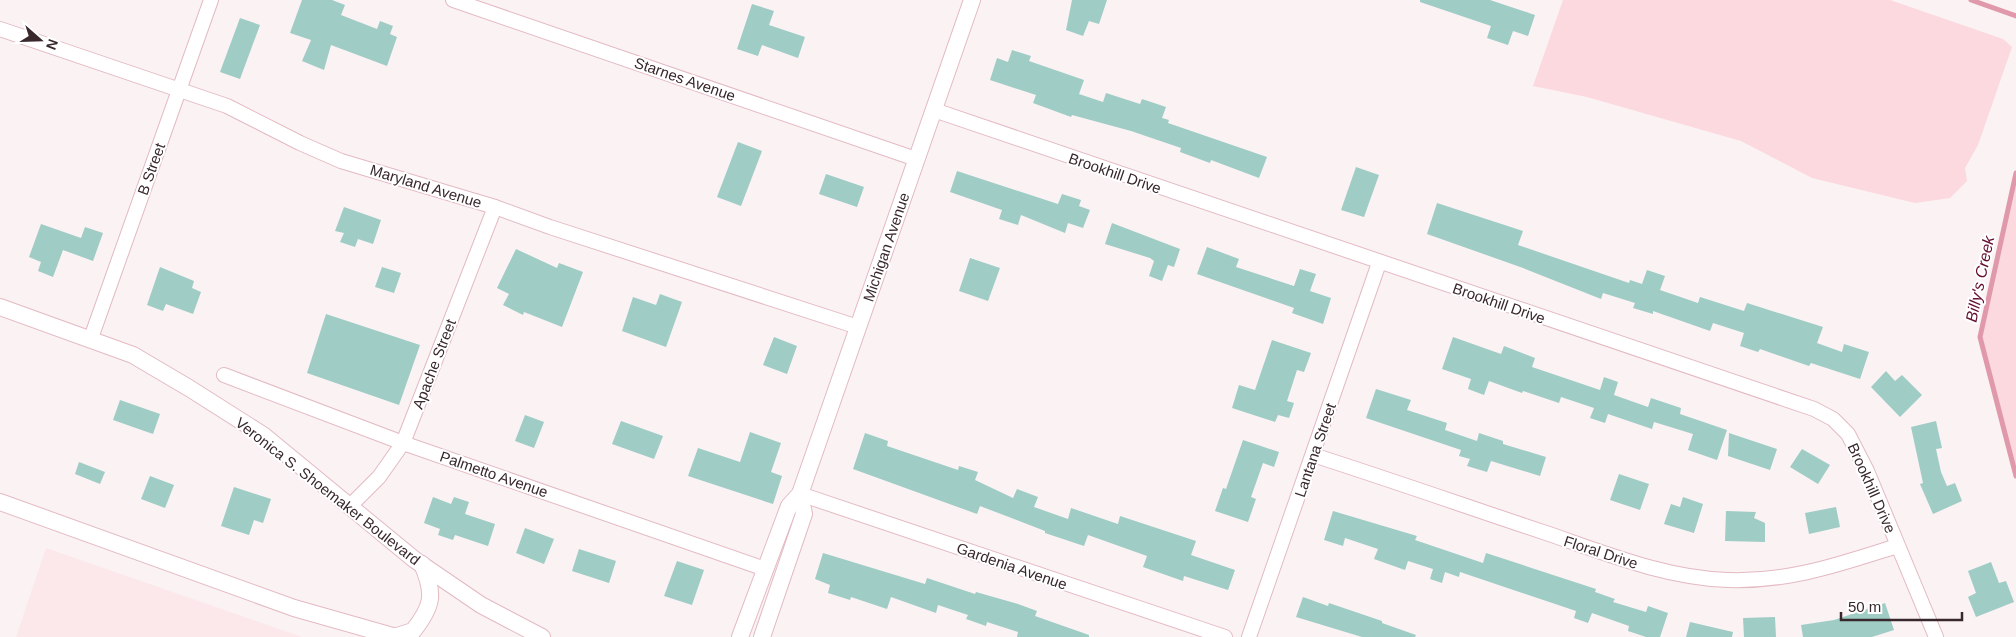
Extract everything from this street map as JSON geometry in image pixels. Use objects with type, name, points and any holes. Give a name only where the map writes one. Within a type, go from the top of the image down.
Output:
[{"type":"street","name":"B Street","points":[[91,338],[211,0]]},
{"type":"street","name":"Starnes Avenue","points":[[453,0],[916,159]]},
{"type":"street","name":"Michigan Avenue","points":[[740,637],[789,506],[800,494],[972,0]]},
{"type":"street","name":"Maryland Avenue","points":[[0,29],[246,114],[300,144],[340,161],[495,207],[550,227],[858,327]]},
{"type":"street","name":"Brookhill Drive","points":[[934,110],[1379,263],[1814,409],[1833,419],[1848,434],[1867,471],[1936,637]]},
{"type":"street","name":"Apache Street","points":[[350,506],[379,477],[404,443],[495,207]]},
{"type":"street","name":"Lantana Street","points":[[1249,637],[1379,263]]},
{"type":"street","name":"Veronica S. Shoemaker Boulevard","points":[[0,307],[91,338],[133,355],[255,430],[422,564],[482,605],[542,637]]},
{"type":"street","name":"Palmetto Avenue","points":[[224,375],[404,443],[765,569]]},
{"type":"street","name":"Floral Drive","points":[[1313,455],[1630,562],[1700,578],[1738,580],[1782,578],[1816,572],[1898,546]]},
{"type":"street","name":"Michigan Avenue","points":[[762,637],[804,514],[800,494]]},
{"type":"street","name":"Gardenia Avenue","points":[[800,494],[1225,637]]},
{"type":"street","points":[[0,502],[294,608],[395,637],[413,631],[429,605],[430,583],[422,564]]},
{"type":"shaded area","points":[[1563,0],[1890,0],[2003,39],[2012,47],[1978,145],[1965,168],[1967,181],[1950,198],[1915,203],[1812,178],[1741,141],[1587,97],[1533,86]]},
{"type":"shaded area","points":[[2016,173],[2016,476],[1980,337]]},
{"type":"shaded area","points":[[46,548],[302,637],[16,637]]},
{"type":"building","points":[[302,0],[332,0],[345,5],[341,15],[377,29],[380,21],[393,26],[390,34],[397,37],[387,66],[331,45],[324,70],[302,61],[311,40],[290,33]]},
{"type":"building","points":[[1072,0],[1107,0],[1099,24],[1089,21],[1083,36],[1066,30]]},
{"type":"building","points":[[1420,0],[1490,0],[1535,15],[1528,36],[1513,31],[1508,45],[1487,38],[1491,26],[1420,2]]},
{"type":"building","points":[[752,4],[774,11],[769,25],[805,37],[798,58],[762,45],[758,56],[737,49]]},
{"type":"building","points":[[240,18],[260,25],[240,79],[220,72]]},
{"type":"building","points":[[1012,50],[1031,56],[1029,61],[1084,80],[1079,94],[1103,102],[1106,93],[1140,104],[1142,99],[1166,107],[1162,118],[1169,120],[1168,123],[1267,157],[1259,178],[1211,160],[1210,163],[1180,152],[1181,148],[1131,131],[1072,115],[1071,117],[1033,103],[1036,95],[990,80],[997,58],[1008,62]]},
{"type":"building","points":[[738,142],[762,151],[741,206],[717,197]]},
{"type":"building","points":[[1356,167],[1379,175],[1364,217],[1341,210]]},
{"type":"building","points":[[957,171],[1058,204],[1062,194],[1081,200],[1079,206],[1090,210],[1083,228],[1068,223],[1065,233],[1021,215],[1018,225],[999,219],[1002,210],[950,192]]},
{"type":"building","points":[[826,174],[864,187],[857,207],[819,194]]},
{"type":"building","points":[[1437,203],[1523,231],[1518,245],[1629,283],[1630,280],[1642,284],[1647,270],[1665,276],[1660,290],[1698,303],[1700,297],[1744,311],[1747,303],[1823,327],[1817,343],[1842,352],[1844,344],[1869,352],[1860,379],[1811,363],[1809,366],[1760,349],[1758,352],[1740,346],[1744,333],[1713,323],[1710,331],[1653,311],[1653,314],[1633,308],[1635,303],[1603,293],[1601,299],[1523,268],[1427,234]]},
{"type":"building","points":[[344,207],[381,220],[373,244],[358,239],[355,247],[340,242],[344,233],[335,231]]},
{"type":"building","points":[[1112,223],[1180,249],[1174,267],[1168,265],[1162,281],[1149,276],[1154,261],[1150,258],[1105,244]]},
{"type":"building","points":[[41,224],[81,238],[85,227],[103,233],[93,261],[63,250],[53,277],[38,271],[41,262],[29,257]]},
{"type":"building","points":[[1207,247],[1239,259],[1236,267],[1294,286],[1300,269],[1316,274],[1310,291],[1331,298],[1323,324],[1292,313],[1294,308],[1197,274]]},
{"type":"building","points":[[516,249],[557,268],[559,263],[583,272],[562,327],[524,312],[523,315],[503,305],[509,294],[497,288]]},
{"type":"building","points":[[970,258],[1000,268],[988,301],[959,291]]},
{"type":"building","points":[[160,267],[194,281],[192,288],[201,292],[193,314],[166,304],[163,311],[147,305]]},
{"type":"building","points":[[382,267],[401,273],[394,293],[375,287]]},
{"type":"building","points":[[660,294],[682,302],[666,347],[622,331],[633,297],[656,305]]},
{"type":"building","points":[[326,314],[420,345],[399,405],[307,373]]},
{"type":"building","points":[[774,337],[797,346],[787,374],[763,365]]},
{"type":"building","points":[[1453,337],[1501,354],[1504,346],[1535,358],[1532,367],[1600,390],[1604,377],[1618,382],[1614,395],[1648,407],[1651,398],[1681,408],[1680,414],[1727,430],[1717,460],[1688,450],[1693,434],[1654,422],[1652,429],[1608,414],[1605,423],[1590,418],[1594,408],[1561,397],[1559,403],[1523,391],[1522,393],[1489,381],[1484,395],[1468,389],[1471,379],[1442,369]]},
{"type":"building","points":[[1272,340],[1311,353],[1304,372],[1297,370],[1287,401],[1294,403],[1289,418],[1278,415],[1275,422],[1232,408],[1239,385],[1255,390]]},
{"type":"building","points":[[1886,371],[1895,381],[1902,375],[1922,395],[1900,417],[1871,387]]},
{"type":"building","points":[[1376,389],[1411,400],[1407,410],[1447,423],[1445,430],[1477,441],[1479,433],[1503,441],[1503,444],[1546,457],[1540,476],[1491,461],[1487,472],[1467,466],[1470,459],[1459,456],[1461,450],[1366,418]]},
{"type":"building","points":[[120,400],[160,414],[153,434],[113,420]]},
{"type":"building","points":[[525,415],[544,422],[534,448],[515,441]]},
{"type":"building","points":[[621,421],[663,436],[654,459],[612,444]]},
{"type":"building","points":[[1936,421],[1942,448],[1936,449],[1941,472],[1947,486],[1955,483],[1962,501],[1933,514],[1920,484],[1923,483],[1911,427]]},
{"type":"building","points":[[750,432],[781,443],[771,472],[782,476],[773,504],[688,476],[698,448],[740,462]]},
{"type":"building","points":[[865,433],[888,441],[887,446],[958,470],[959,466],[978,472],[975,480],[1013,498],[1017,489],[1038,497],[1034,507],[1068,519],[1071,508],[1118,524],[1120,516],[1196,541],[1191,555],[1235,570],[1228,590],[1184,576],[1183,581],[1143,567],[1147,556],[1088,535],[1084,546],[1045,533],[1045,531],[980,506],[977,514],[853,469]]},
{"type":"building","points":[[1729,433],[1777,449],[1770,470],[1728,456]]},
{"type":"building","points":[[1243,440],[1279,452],[1274,467],[1263,463],[1251,497],[1256,499],[1248,522],[1215,511],[1223,488],[1226,489]]},
{"type":"building","points":[[1802,449],[1830,465],[1818,484],[1790,467]]},
{"type":"building","points":[[79,462],[105,472],[100,484],[75,474]]},
{"type":"building","points":[[1619,474],[1649,484],[1640,510],[1610,500]]},
{"type":"building","points":[[150,476],[174,485],[165,508],[141,499]]},
{"type":"building","points":[[234,487],[271,499],[263,523],[254,520],[249,535],[221,526]]},
{"type":"building","points":[[433,497],[451,504],[454,497],[469,502],[465,514],[495,524],[488,546],[455,535],[453,540],[438,535],[440,529],[424,523]]},
{"type":"building","points":[[1683,497],[1703,504],[1694,533],[1664,524],[1671,504],[1680,507]]},
{"type":"building","points":[[1836,507],[1840,527],[1809,534],[1805,513]]},
{"type":"building","points":[[1333,511],[1417,536],[1415,540],[1483,563],[1486,553],[1596,589],[1595,592],[1615,599],[1613,602],[1646,612],[1648,606],[1668,613],[1660,637],[1646,637],[1628,631],[1629,626],[1592,613],[1588,623],[1574,618],[1576,611],[1460,572],[1459,577],[1445,572],[1442,583],[1430,579],[1433,569],[1408,561],[1405,570],[1374,559],[1378,549],[1345,538],[1343,546],[1324,540]]},
{"type":"building","points":[[1726,511],[1756,512],[1754,518],[1765,523],[1765,542],[1725,541]]},
{"type":"building","points":[[525,528],[554,539],[544,564],[516,553]]},
{"type":"building","points":[[579,549],[616,561],[609,583],[572,571]]},
{"type":"building","points":[[823,553],[925,584],[927,578],[975,594],[976,592],[1018,604],[1037,611],[1035,616],[1089,635],[1089,637],[1017,637],[1018,632],[987,622],[986,626],[966,619],[968,615],[938,605],[936,613],[891,597],[887,609],[851,597],[850,600],[828,593],[830,585],[815,579]]},
{"type":"building","points":[[677,561],[704,570],[692,605],[664,596]]},
{"type":"building","points":[[1991,562],[1999,583],[2006,581],[2014,602],[1976,617],[1968,597],[1976,593],[1968,571]]},
{"type":"building","points":[[1303,597],[1328,606],[1329,603],[1416,635],[1415,637],[1362,637],[1296,617]]},
{"type":"building","points":[[1885,603],[1894,630],[1872,637],[1803,637],[1801,625],[1834,620]]},
{"type":"building","points":[[1775,617],[1776,637],[1744,637],[1743,618]]},
{"type":"building","points":[[1690,622],[1733,632],[1732,637],[1686,637]]},
{"type":"waterway","points":[[1971,0],[2016,16]]},
{"type":"waterway","name":"Billy's Creek","points":[[2016,173],[1980,337],[2016,476]]}]
